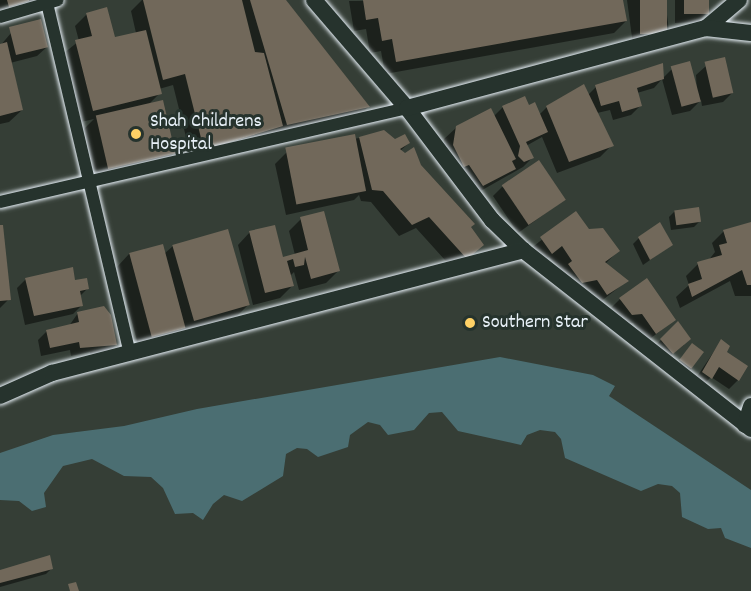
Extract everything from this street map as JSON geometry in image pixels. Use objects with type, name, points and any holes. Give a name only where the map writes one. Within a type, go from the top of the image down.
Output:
[{"type":"main road","points":[[314,0],[408,108],[492,220],[523,250],[748,427]]},
{"type":"main road","points":[[706,28],[739,0]]},
{"type":"main road","points":[[408,108],[706,28],[751,33]]},
{"type":"main road","points":[[0,396],[52,373],[523,250]]},
{"type":"main road","points":[[748,427],[751,406]]},
{"type":"street","points":[[0,17],[52,2],[89,180],[130,353]]},
{"type":"street","points":[[0,202],[408,108]]},
{"type":"water","points":[[500,357],[593,375],[615,386],[609,396],[751,490],[751,548],[725,538],[721,528],[708,529],[682,517],[680,493],[672,486],[658,484],[641,491],[565,458],[561,439],[555,432],[540,430],[527,435],[521,445],[458,431],[442,412],[429,413],[414,430],[388,435],[380,425],[368,422],[350,435],[348,447],[318,457],[307,449],[297,448],[286,454],[283,476],[242,501],[224,495],[213,504],[203,520],[193,513],[175,514],[163,488],[151,477],[124,476],[92,459],[63,466],[44,493],[46,507],[32,511],[19,501],[0,500],[0,453],[53,435],[124,426],[197,409]]},
{"type":"building","points":[[7,0],[29,0],[29,1],[9,7]]},
{"type":"building","points":[[143,0],[242,0],[255,52],[264,53],[283,126],[204,150],[185,74],[163,80]]},
{"type":"building","points":[[250,0],[286,0],[370,107],[287,125]]},
{"type":"building","points":[[363,0],[623,0],[627,21],[396,62],[392,39],[382,41],[378,18],[366,20]]},
{"type":"building","points":[[640,0],[667,0],[667,34],[640,34]]},
{"type":"building","points":[[684,0],[709,0],[709,14],[684,14]]},
{"type":"building","points":[[107,7],[115,37],[146,30],[162,94],[93,111],[75,40],[92,36],[86,13]]},
{"type":"building","points":[[41,19],[48,47],[16,55],[9,27]]},
{"type":"building","points":[[7,42],[23,110],[0,116],[0,44]]},
{"type":"building","points":[[725,57],[733,93],[713,98],[705,62]]},
{"type":"building","points":[[690,61],[701,102],[682,107],[671,66]]},
{"type":"building","points":[[663,63],[664,79],[637,88],[642,106],[622,112],[619,101],[601,106],[595,85]]},
{"type":"building","points":[[584,84],[614,146],[569,162],[546,106]]},
{"type":"building","points":[[525,96],[529,105],[535,102],[548,132],[526,142],[534,158],[524,162],[518,156],[520,146],[502,106]]},
{"type":"building","name":"Shah Childrens Hospital","points":[[163,100],[175,154],[108,169],[96,116]]},
{"type":"building","points":[[491,108],[516,159],[512,161],[516,169],[483,186],[469,165],[464,167],[453,145],[456,126]]},
{"type":"building","points":[[384,130],[395,139],[405,134],[410,143],[400,149],[405,153],[414,147],[421,165],[475,224],[471,227],[484,245],[467,259],[429,217],[412,225],[383,191],[372,190],[359,137]]},
{"type":"building","points":[[355,134],[366,191],[296,204],[285,148]]},
{"type":"building","points":[[539,160],[566,200],[529,225],[502,185]]},
{"type":"building","points":[[699,207],[701,222],[676,225],[674,210]]},
{"type":"building","points":[[324,211],[340,271],[311,279],[305,257],[304,265],[295,267],[293,259],[287,261],[294,286],[265,293],[249,231],[275,225],[283,257],[308,250],[300,217]]},
{"type":"building","points":[[576,211],[589,229],[603,228],[620,251],[605,262],[629,281],[607,295],[597,280],[582,283],[568,264],[572,261],[562,246],[552,254],[540,237]]},
{"type":"building","points":[[660,222],[673,245],[650,260],[638,237]]},
{"type":"building","points":[[751,222],[751,285],[747,285],[742,270],[692,297],[688,284],[702,279],[697,262],[722,255],[719,245],[727,243],[723,230]]},
{"type":"building","points":[[0,225],[3,225],[11,300],[0,301]]},
{"type":"building","points":[[228,229],[250,305],[194,321],[172,245]]},
{"type":"building","points":[[163,244],[186,328],[152,337],[129,253]]},
{"type":"building","points":[[73,267],[75,280],[87,278],[89,289],[80,291],[83,306],[34,316],[25,278]]},
{"type":"building","points":[[647,278],[676,320],[656,334],[642,314],[632,315],[619,298]]},
{"type":"building","points":[[104,306],[111,315],[117,345],[80,348],[79,342],[50,348],[46,330],[79,322],[77,312]]},
{"type":"building","points":[[678,321],[691,339],[673,354],[660,339]]},
{"type":"building","points":[[721,339],[730,346],[727,352],[748,366],[739,381],[719,367],[712,379],[702,372]]},
{"type":"building","points":[[692,343],[704,352],[691,369],[679,360]]},
{"type":"building","points":[[50,555],[53,569],[0,583],[0,570]]},
{"type":"building","points":[[76,582],[79,591],[70,591],[68,584]]},
{"type":"place","name":"Shah Childrens Hospital","points":[[136,134]]},
{"type":"place","name":"Southern Star","points":[[470,323]]}]
